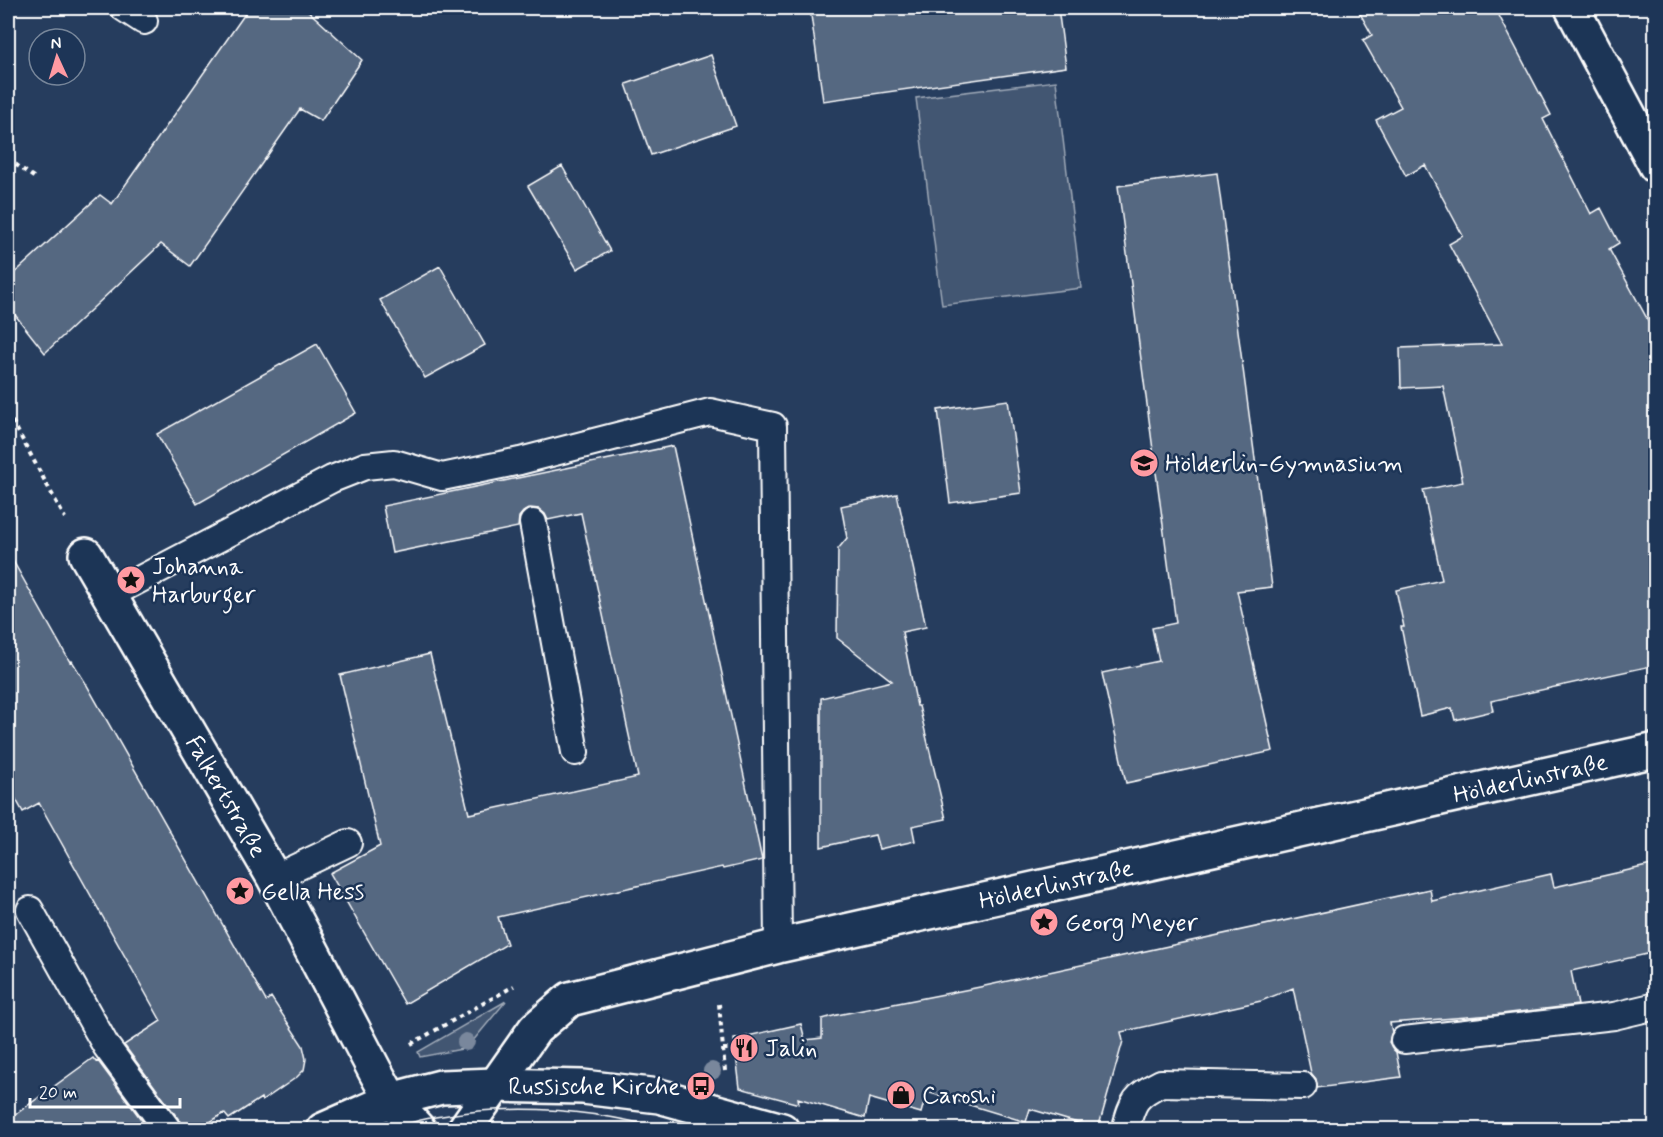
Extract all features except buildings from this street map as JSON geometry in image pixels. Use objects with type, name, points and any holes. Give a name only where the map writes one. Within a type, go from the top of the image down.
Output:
[{"type":"street","points":[[1572,8],[1656,166]]},
{"type":"street","name":"Falkertstraße","points":[[86,555],[108,597],[274,878],[392,1100],[419,1130]]},
{"type":"street","name":"Hölderlinstraße","points":[[464,1130],[535,1029],[570,999],[778,946],[1656,750]]},
{"type":"street","points":[[324,1130],[392,1100],[441,1088],[495,1084],[583,1087],[659,1096],[782,1130]]},
{"type":"lane","points":[[108,597],[332,479],[365,466],[394,463],[442,477],[522,469],[710,412],[773,426],[778,946]]},
{"type":"lane","points":[[533,523],[575,752]]},
{"type":"lane","points":[[274,878],[348,843]]},
{"type":"lane","points":[[30,910],[106,1046],[168,1130]]},
{"type":"lane","points":[[1404,1040],[1614,1016],[1656,1006]]},
{"type":"lane","points":[[1125,1130],[1132,1104],[1145,1091],[1161,1083],[1303,1086]]},
{"type":"path","points":[[8,159],[35,178]]},
{"type":"path","points":[[8,413],[86,555]]},
{"type":"path","points":[[720,1008],[726,1074]]},
{"type":"path","points":[[723,1049],[735,1048]]},
{"type":"shaded area","points":[[1056,81],[1081,288],[942,305],[916,98]]},
{"type":"shaded area","points":[[506,1001],[467,1048],[420,1057],[418,1052]]},
{"type":"tram line","points":[[389,1130],[435,1117],[470,1112],[527,1109],[584,1113],[667,1130]]},
{"type":"place","name":"Hölderlin-Gymnasium","points":[[1144,463]]},
{"type":"place","name":"Johanna Harburger","points":[[131,580]]},
{"type":"place","name":"Gella Hess","points":[[240,891]]},
{"type":"place","name":"Georg Meyer","points":[[1044,922]]},
{"type":"place","name":"Jalin","points":[[744,1048]]},
{"type":"place","name":"Russische Kirche","points":[[701,1086]]},
{"type":"place","name":"Caroshi","points":[[901,1095]]}]
